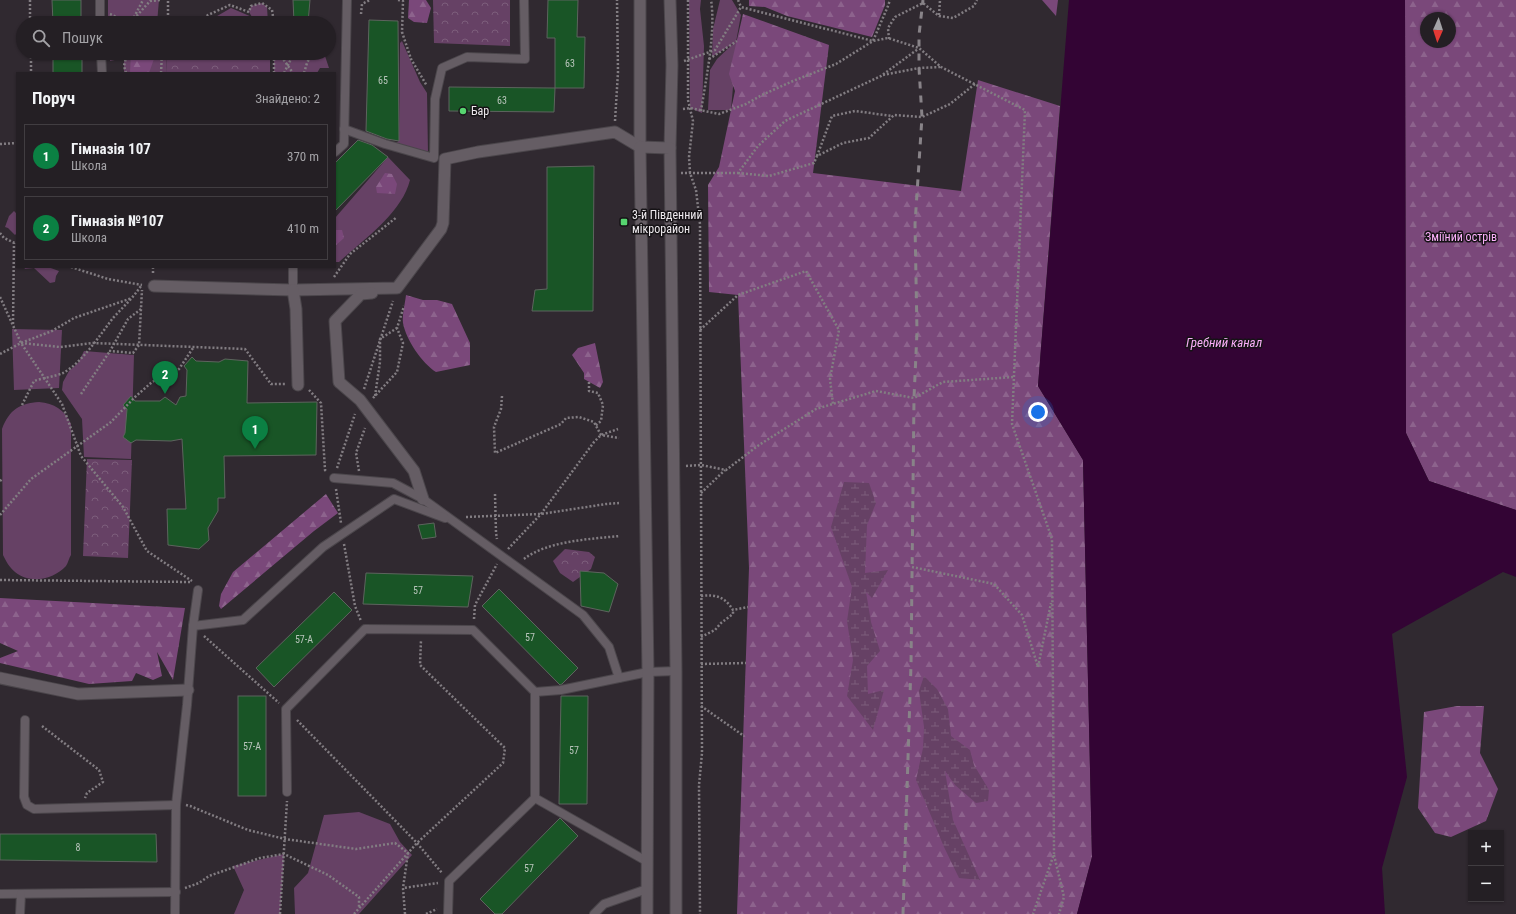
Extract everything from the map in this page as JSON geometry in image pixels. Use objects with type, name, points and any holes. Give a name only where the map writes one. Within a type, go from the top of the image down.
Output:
[{"type":"street","points":[[640,0],[640,147],[648,672],[647,914]]},
{"type":"street","points":[[670,0],[672,65],[670,174],[676,671],[676,914]]},
{"type":"street","points":[[423,499],[414,471],[369,414],[360,400],[339,382],[335,320],[361,294],[397,288],[442,229],[443,223],[439,158],[615,132],[640,147],[670,148]]},
{"type":"street","points":[[154,286],[293,290],[397,288]]},
{"type":"street","points":[[293,290],[296,309],[298,385]]},
{"type":"street","points":[[0,678],[78,694],[188,690]]},
{"type":"lane","points":[[100,0],[100,16]]},
{"type":"lane","points":[[336,151],[344,144],[347,0]]},
{"type":"lane","points":[[344,129],[385,144],[439,158],[436,95],[442,68],[467,57],[524,59],[524,0]]},
{"type":"lane","points":[[101,60],[102,72]]},
{"type":"lane","points":[[293,268],[293,290]]},
{"type":"lane","points":[[334,478],[393,483],[423,499],[583,615],[609,647],[619,678]]},
{"type":"lane","points":[[193,626],[244,620],[324,547],[394,499],[455,522]]},
{"type":"lane","points":[[175,914],[176,805],[193,626],[198,590]]},
{"type":"lane","points":[[288,792],[286,709],[365,628],[472,630],[535,692],[535,798],[449,881],[448,914]]},
{"type":"lane","points":[[535,692],[561,690],[648,672],[676,671]]},
{"type":"lane","points":[[24,720],[24,796],[27,806],[34,809],[176,805]]},
{"type":"lane","points":[[535,798],[648,862]]},
{"type":"lane","points":[[594,914],[604,904],[647,889]]},
{"type":"lane","points":[[0,894],[176,892]]},
{"type":"lane","points":[[20,914],[21,894]]},
{"type":"path","points":[[30,0],[30,16]]},
{"type":"path","points":[[135,16],[143,0]]},
{"type":"path","points":[[138,16],[150,1],[161,0]]},
{"type":"path","points":[[168,0],[168,16]]},
{"type":"path","points":[[361,14],[362,4],[370,0]]},
{"type":"path","points":[[398,0],[403,1],[402,32],[411,59],[426,86],[436,95]]},
{"type":"path","points":[[615,132],[618,72],[617,0]]},
{"type":"path","points":[[688,0],[688,100],[693,121],[689,157],[690,173],[696,190],[700,224],[700,706],[702,753],[699,785],[700,914]]},
{"type":"path","points":[[701,111],[713,12],[711,0]]},
{"type":"path","points":[[738,0],[741,7]]},
{"type":"path","points":[[671,111],[690,108],[719,114],[746,104],[762,95],[836,64],[873,41],[890,0]]},
{"type":"path","points":[[939,16],[940,0]]},
{"type":"path","points":[[888,39],[888,28],[895,17],[924,3],[939,16],[953,18],[974,6],[977,0]]},
{"type":"path","points":[[206,16],[230,4],[249,12],[251,6],[262,3],[272,10],[273,16]]},
{"type":"path","points":[[672,65],[715,50],[741,7]]},
{"type":"path","points":[[741,7],[873,41],[888,39],[919,48],[941,67],[1025,110],[1012,424],[1052,539],[1054,854],[1064,897],[1059,914]]},
{"type":"path","points":[[108,13],[114,16]]},
{"type":"path","points":[[708,59],[737,41]]},
{"type":"path","points":[[738,173],[758,146],[785,121],[881,76],[919,48]]},
{"type":"path","points":[[31,60],[31,72]]},
{"type":"path","points":[[125,60],[124,66],[126,72]]},
{"type":"path","points":[[160,72],[161,60]]},
{"type":"path","points":[[274,60],[274,72]]},
{"type":"path","points":[[284,60],[292,72]]},
{"type":"path","points":[[285,72],[291,60]]},
{"type":"path","points":[[304,72],[308,60]]},
{"type":"path","points":[[881,76],[919,68],[941,67]]},
{"type":"path","points":[[670,174],[738,173],[769,176],[814,162],[832,116],[855,111],[893,116],[922,117],[950,104],[975,84]]},
{"type":"path","points":[[817,156],[843,143],[869,138],[893,116]]},
{"type":"path","points":[[0,144],[16,143]]},
{"type":"path","points":[[324,290],[350,254],[397,217]]},
{"type":"path","points":[[0,233],[4,238],[15,243],[13,326]]},
{"type":"path","points":[[74,268],[108,279],[154,286]]},
{"type":"path","points":[[700,330],[738,295],[806,271],[839,330],[830,379],[834,404]]},
{"type":"path","points":[[22,405],[34,382],[44,377],[63,373],[84,356],[115,316],[142,285]]},
{"type":"path","points":[[110,351],[133,353],[139,345],[142,285]]},
{"type":"path","points":[[21,343],[60,347],[93,343],[245,349],[271,384],[306,386],[320,403],[325,470],[334,478],[397,288]]},
{"type":"path","points":[[0,297],[21,343],[62,404],[81,456],[123,507],[147,551],[193,582],[198,590]]},
{"type":"path","points":[[0,354],[21,343],[52,331],[74,318],[132,298]]},
{"type":"path","points":[[380,339],[397,328],[404,306]]},
{"type":"path","points":[[81,394],[110,351],[128,319],[141,309]]},
{"type":"path","points":[[375,396],[397,372],[403,343],[397,328]]},
{"type":"path","points":[[360,480],[356,453],[375,396],[380,362],[380,339]]},
{"type":"path","points":[[0,515],[31,479],[111,422],[152,382],[179,369],[193,347]]},
{"type":"path","points":[[701,493],[726,470],[758,446],[816,409],[876,391],[914,398],[943,382],[1014,377]]},
{"type":"path","points":[[589,382],[589,391],[598,394],[603,405],[601,421],[595,426]]},
{"type":"path","points":[[502,396],[501,409],[494,427],[495,453],[561,424],[566,418],[579,417],[594,422],[601,435],[619,438]]},
{"type":"path","points":[[472,630],[475,605],[501,556],[541,514],[594,442],[601,435],[618,429]]},
{"type":"path","points":[[674,466],[701,465],[726,470]]},
{"type":"path","points":[[494,494],[496,533],[501,556]]},
{"type":"path","points":[[455,522],[461,518],[478,516],[541,514],[619,503]]},
{"type":"path","points":[[515,566],[531,554],[575,540],[620,536]]},
{"type":"path","points":[[912,567],[994,584],[1022,615],[1038,667],[1053,597]]},
{"type":"path","points":[[0,580],[193,582]]},
{"type":"path","points":[[350,582],[355,606],[365,628]]},
{"type":"path","points":[[701,596],[712,594],[728,601],[733,610],[733,614],[715,630],[701,637]]},
{"type":"path","points":[[733,610],[748,607]]},
{"type":"path","points":[[193,626],[270,694]]},
{"type":"path","points":[[354,914],[417,842],[503,763],[505,748],[420,665],[422,629]]},
{"type":"path","points":[[701,664],[746,663]]},
{"type":"path","points":[[700,706],[744,736]]},
{"type":"path","points":[[286,709],[417,842],[449,881]]},
{"type":"path","points":[[42,726],[99,770],[103,782],[87,792],[82,808]]},
{"type":"path","points":[[280,914],[288,792]]},
{"type":"path","points":[[176,805],[190,806],[248,830],[284,839],[356,850],[395,843],[408,853]]},
{"type":"path","points":[[405,914],[403,888],[408,853]]},
{"type":"path","points":[[176,892],[199,883],[209,876],[260,858],[284,854],[328,875],[359,896],[359,908]]},
{"type":"path","points":[[1033,914],[1054,854]]},
{"type":"path","points":[[403,888],[449,881]]},
{"type":"green space","points":[[108,0],[159,0],[158,16],[108,16]]},
{"type":"green space","points":[[409,0],[426,0],[431,8],[427,23],[414,22],[408,18]]},
{"type":"green space","points":[[433,0],[510,0],[510,46],[434,43]]},
{"type":"green space","points":[[689,0],[701,0],[700,9],[704,46],[702,113],[690,108]]},
{"type":"green space","points":[[720,0],[732,0],[741,15],[736,42],[737,41],[731,110],[708,110],[710,70],[717,59],[734,43],[712,57],[713,29]]},
{"type":"green space","points":[[749,0],[885,0],[885,5],[872,37],[787,16],[765,7],[749,6]]},
{"type":"green space","points":[[1042,0],[1058,0],[1056,16]]},
{"type":"green space","name":"Зміїний острів","points":[[1405,0],[1516,0],[1516,510],[1429,481],[1406,433]]},
{"type":"green space","points":[[262,3],[267,7],[268,16],[251,16],[249,12],[251,6]]},
{"type":"green space","points":[[231,8],[250,16],[217,16]]},
{"type":"green space","points":[[743,14],[829,45],[813,173],[961,191],[978,80],[1060,106],[1038,386],[1083,460],[1092,857],[1077,914],[737,914],[749,568],[738,295],[709,292],[708,185],[719,167],[735,91],[729,74]]},
{"type":"green space","points":[[402,41],[420,82],[427,93],[428,153],[419,158],[388,148],[399,141],[400,43]]},
{"type":"green space","points":[[124,60],[167,60],[166,72],[124,72]]},
{"type":"green space","points":[[131,60],[154,60],[149,72],[130,72]]},
{"type":"green space","points":[[167,60],[270,60],[270,72],[166,72]]},
{"type":"green space","points":[[274,60],[326,60],[329,68],[320,68],[318,72],[274,72]]},
{"type":"green space","points":[[388,157],[410,180],[406,192],[390,215],[339,262],[336,262],[336,217]]},
{"type":"green space","points":[[385,173],[392,174],[397,184],[395,194],[377,193],[376,187]]},
{"type":"green space","points":[[14,211],[16,213],[15,235],[5,227],[9,216]]},
{"type":"green space","points":[[336,230],[342,230],[344,238],[336,245]]},
{"type":"green space","points":[[34,268],[51,268],[59,271],[55,282],[50,283]]},
{"type":"green space","points":[[406,295],[423,300],[437,300],[452,304],[470,343],[470,365],[436,372],[425,363],[407,337],[403,323]]},
{"type":"green space","points":[[12,329],[62,330],[59,388],[14,390]]},
{"type":"green space","points":[[595,343],[603,382],[600,388],[584,379],[584,373],[572,355],[578,348]]},
{"type":"green space","points":[[84,351],[134,355],[131,459],[84,457],[82,419],[62,390],[63,382],[69,371],[78,363]]},
{"type":"green space","points":[[39,402],[58,408],[66,415],[71,424],[71,555],[66,566],[55,575],[41,579],[34,579],[21,576],[15,572],[9,566],[3,555],[2,429],[8,417],[16,409],[26,404]]},
{"type":"green space","points":[[87,459],[132,460],[128,558],[83,556]]},
{"type":"green space","points":[[844,482],[869,483],[876,503],[867,525],[865,573],[888,570],[872,598],[866,592],[871,622],[880,651],[867,666],[868,694],[884,690],[873,730],[847,696],[853,660],[847,621],[852,587],[831,527]]},
{"type":"green space","points":[[326,494],[338,513],[314,531],[221,609],[219,606],[221,594],[233,572]]},
{"type":"green space","points":[[565,549],[589,552],[595,557],[591,569],[573,582],[560,573],[553,561]]},
{"type":"green space","points":[[0,598],[185,608],[173,680],[157,652],[162,676],[153,680],[136,673],[132,681],[89,684],[0,663],[0,658],[18,651],[0,643]]},
{"type":"green space","points":[[924,676],[937,689],[948,709],[951,736],[970,750],[974,765],[989,790],[988,801],[976,803],[955,785],[945,771],[953,820],[980,880],[959,878],[944,847],[916,780],[923,748],[924,727],[919,691]]},
{"type":"green space","points":[[1457,706],[1484,706],[1480,753],[1498,789],[1486,821],[1451,837],[1435,833],[1418,808],[1424,712]]},
{"type":"green space","points":[[359,812],[390,824],[400,842],[412,855],[359,914],[295,914],[294,888],[308,873],[324,815]]},
{"type":"green space","points":[[284,854],[280,914],[234,914],[244,890],[233,866]]},
{"type":"water","name":"Гребний канал","points":[[1069,0],[1405,0],[1406,433],[1429,481],[1516,510],[1516,577],[1503,572],[1392,634],[1407,777],[1382,868],[1385,914],[1077,914],[1092,857],[1083,460],[1038,386]]},
{"type":"building","points":[[52,0],[81,0],[81,16],[53,16]]},
{"type":"building","points":[[293,0],[310,0],[309,16],[294,16]]},
{"type":"building","points":[[548,0],[578,0],[577,37],[585,37],[584,88],[555,88],[555,38],[547,38]]},
{"type":"building","points":[[369,20],[398,21],[399,141],[387,139],[366,131]]},
{"type":"building","points":[[53,60],[82,60],[82,72],[53,72]]},
{"type":"building","points":[[449,87],[555,88],[554,112],[449,111]]},
{"type":"building","points":[[358,140],[372,145],[388,157],[336,210],[336,162]]},
{"type":"building","points":[[594,166],[593,311],[532,311],[535,290],[547,289],[547,167]]},
{"type":"building","points":[[192,357],[196,361],[219,362],[225,359],[248,361],[247,403],[317,402],[316,455],[224,456],[225,498],[218,498],[218,511],[208,528],[209,540],[199,549],[168,545],[167,509],[186,509],[182,439],[171,441],[136,440],[131,443],[123,437],[125,433],[127,409],[123,405],[131,396],[135,401],[160,401],[165,397],[176,405],[180,397],[186,396],[187,370],[184,366]]},
{"type":"building","points":[[434,523],[436,537],[422,539],[418,525]]},
{"type":"building","points":[[580,571],[604,573],[618,584],[609,612],[581,606]]},
{"type":"building","points":[[366,573],[473,576],[468,607],[363,604]]},
{"type":"building","points":[[499,589],[578,668],[562,684],[560,685],[482,606]]},
{"type":"building","points":[[334,592],[352,610],[274,687],[256,668]]},
{"type":"building","points":[[238,696],[266,696],[266,796],[238,796]]},
{"type":"building","points":[[561,696],[588,696],[587,804],[559,804]]},
{"type":"building","points":[[560,818],[578,836],[502,914],[495,914],[480,899]]},
{"type":"building","points":[[0,834],[156,834],[157,862],[0,860]]},
{"type":"railway","points":[[903,914],[911,665],[914,398],[917,332],[915,224],[922,117],[919,68],[919,35],[923,0]]},
{"type":"place","name":"Бар","points":[[463,111]]},
{"type":"place","name":"3-й Південний мікрорайон","points":[[624,222]]},
{"type":"place","name":"Гімназія №107","points":[[165,394]]},
{"type":"place","name":"Гімназія 107","points":[[255,449]]}]
